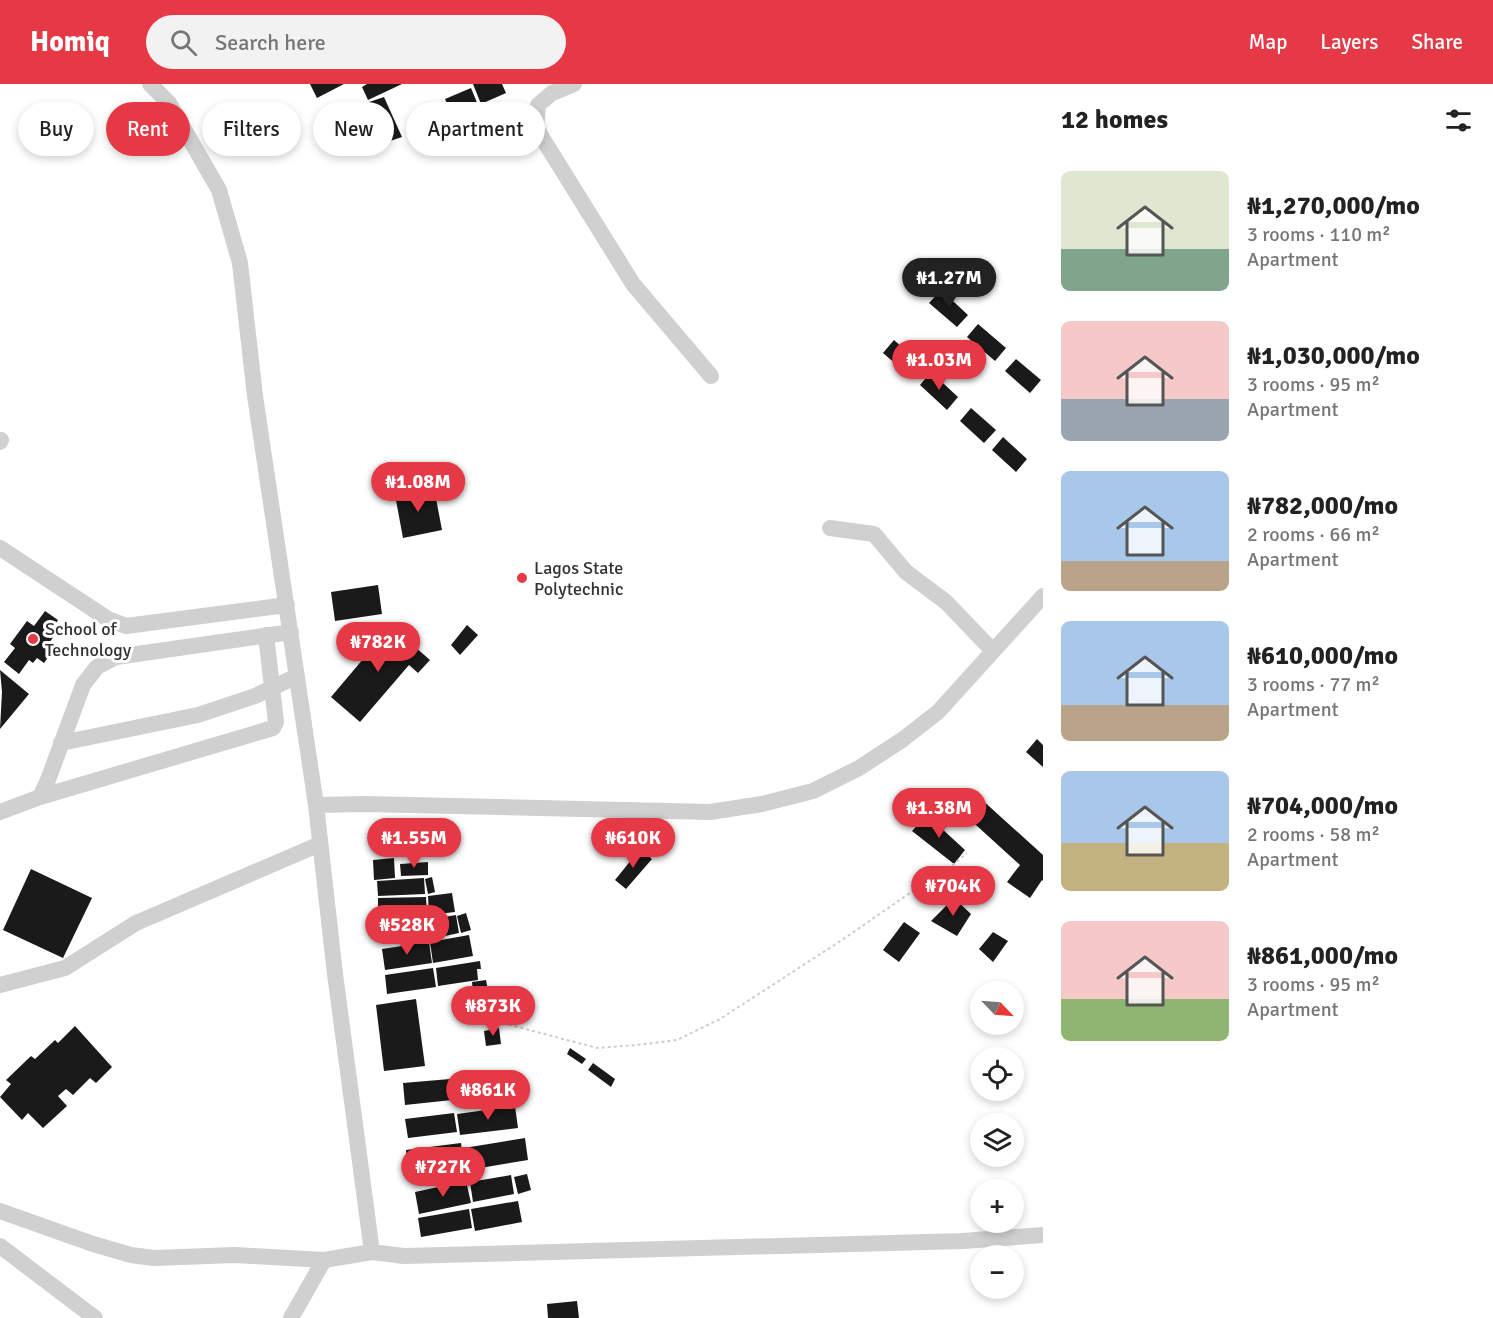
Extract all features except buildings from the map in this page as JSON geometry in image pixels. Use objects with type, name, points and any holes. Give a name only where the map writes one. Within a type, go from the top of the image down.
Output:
[{"type":"street","points":[[150,84],[169,102],[219,190],[240,263],[255,396],[316,805],[372,1252]]},
{"type":"street","points":[[574,84],[552,93],[537,105],[536,128],[633,284],[711,376]]},
{"type":"street","points":[[830,528],[874,534],[906,572],[946,602],[993,651]]},
{"type":"street","points":[[0,548],[108,619],[126,626],[287,605]]},
{"type":"street","points":[[316,805],[365,804],[710,812],[762,804],[813,791],[868,762],[938,712],[1043,596]]},
{"type":"street","points":[[40,797],[82,685],[97,667],[116,657],[291,632]]},
{"type":"street","points":[[0,812],[40,797],[273,728],[276,722],[266,635]]},
{"type":"street","points":[[61,743],[198,715],[255,696],[297,676]]},
{"type":"street","points":[[0,985],[65,968],[136,923],[320,844]]},
{"type":"street","points":[[0,1211],[64,1235],[131,1255],[154,1258],[235,1255],[324,1260],[372,1252],[404,1256],[963,1241],[1043,1235]]},
{"type":"street","points":[[0,1246],[95,1318]]},
{"type":"street","points":[[291,1318],[324,1260]]},
{"type":"path","points":[[503,1023],[597,1048],[677,1040],[720,1019],[943,873],[967,853]]},
{"type":"place","name":"Lagos State Polytechnic","points":[[522,578]]},
{"type":"place","name":"School of Technology","points":[[33,639]]}]
